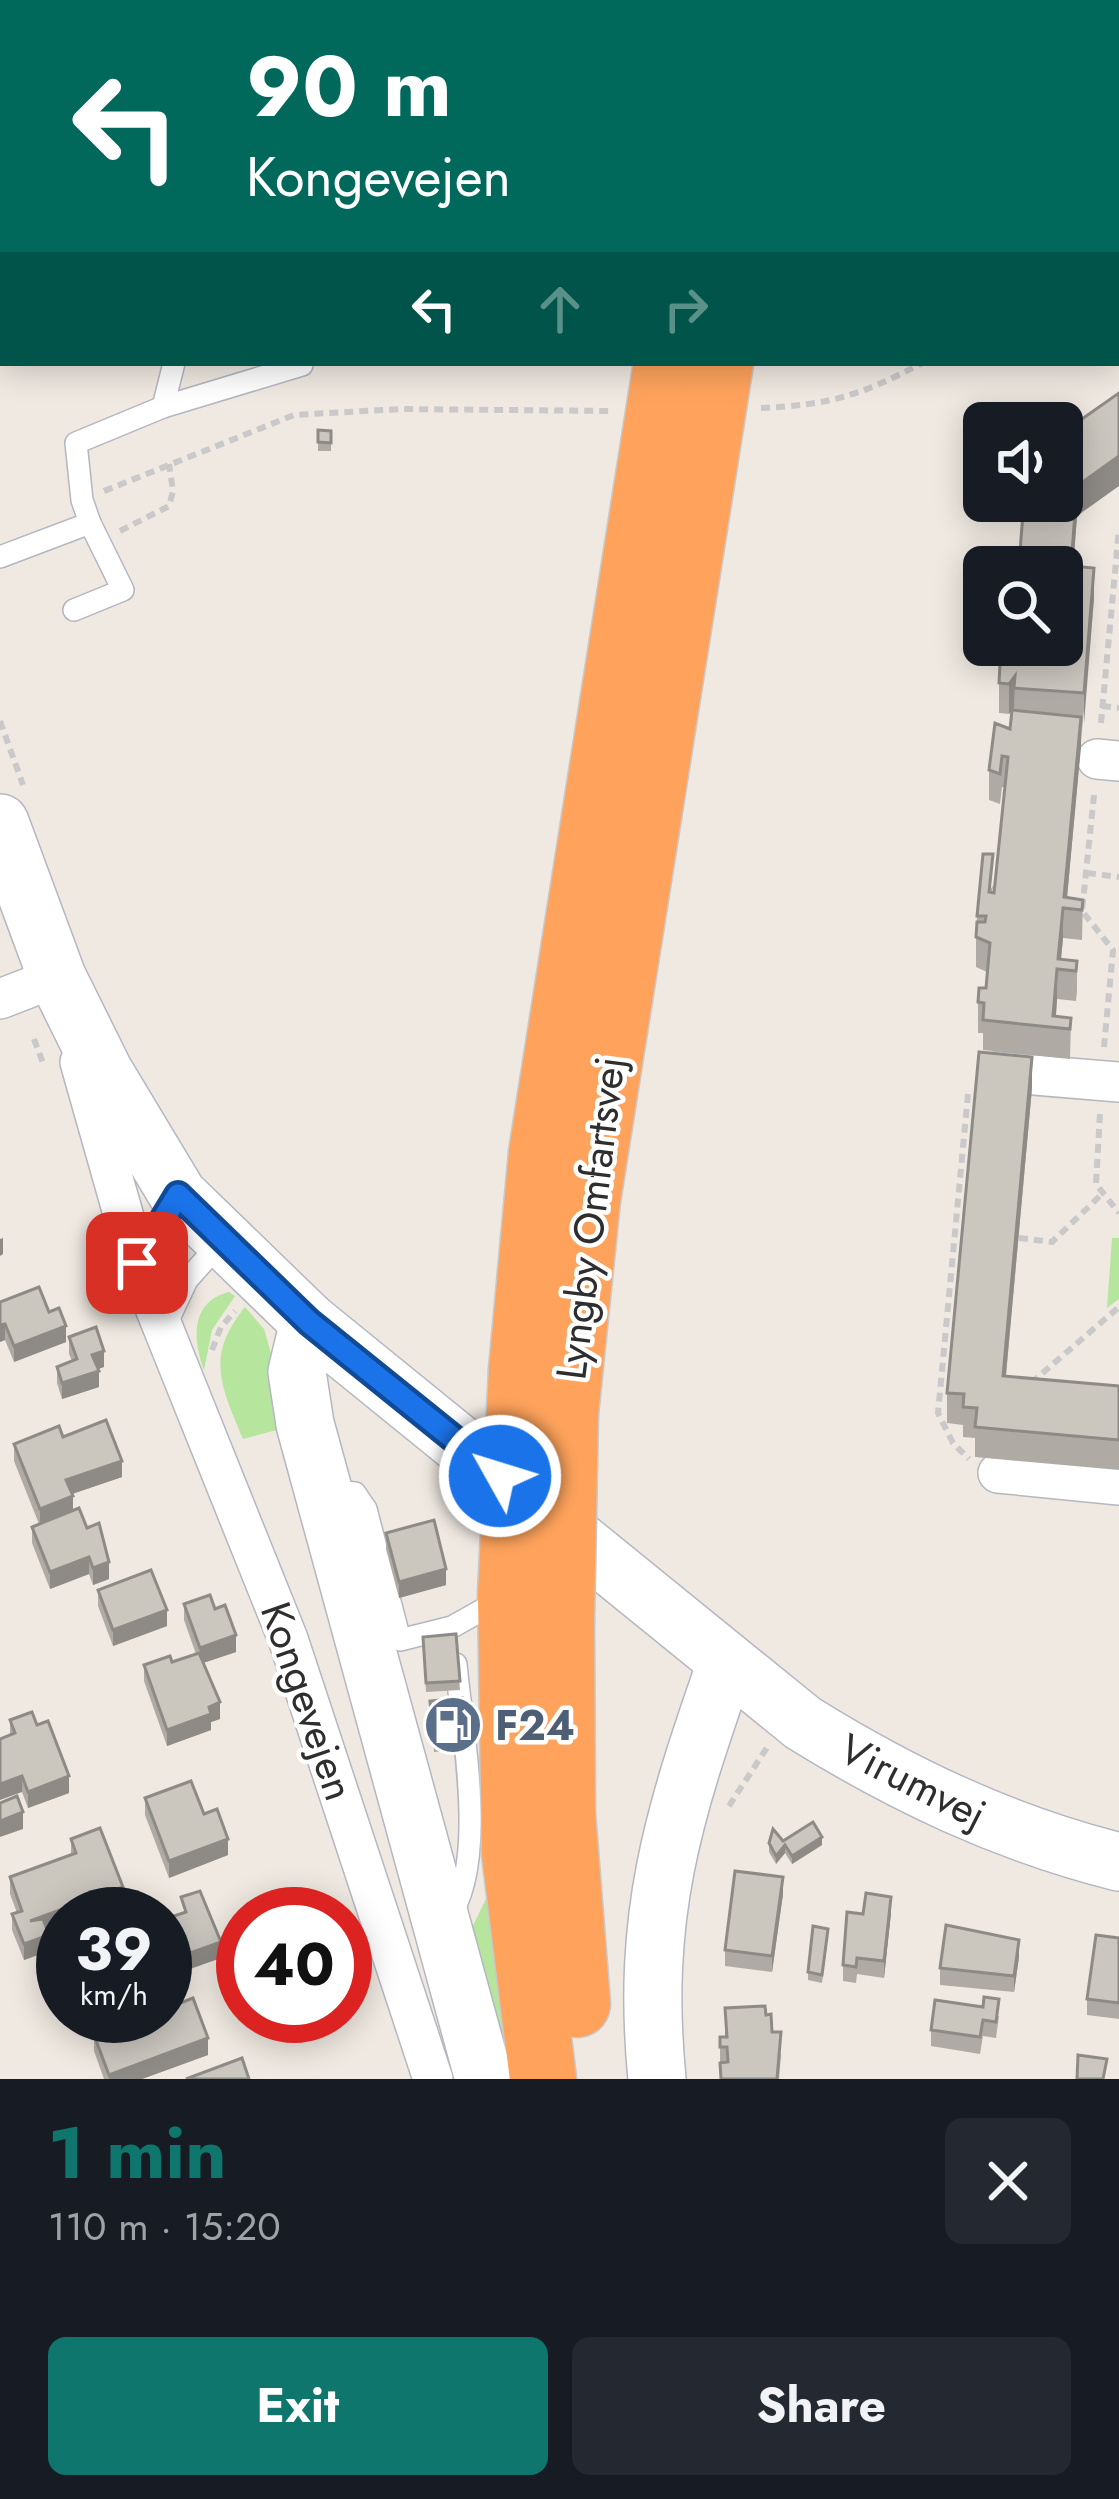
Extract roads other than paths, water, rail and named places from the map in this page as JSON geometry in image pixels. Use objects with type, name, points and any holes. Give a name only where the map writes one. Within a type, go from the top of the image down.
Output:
[{"type":"highway","name":"Lyngby Omfartsvej","points":[[544,1391],[542,1154],[667,366]]},
{"type":"highway","name":"Lyngby Omfartsvej","points":[[544,1391],[587,1200],[738,386]]},
{"type":"highway","points":[[543,2079],[515,1853],[536,1607],[544,1391]]},
{"type":"highway","points":[[536,1607],[588,2079]]},
{"type":"street","name":"Kongevejen","points":[[15,814],[137,1263],[288,1639],[433,2079]]},
{"type":"street","name":"Kongevejen","points":[[57,977],[104,1072],[178,1195],[221,1242],[309,1322],[726,1664]]},
{"type":"street","points":[[0,999],[57,977]]},
{"type":"street","points":[[997,1072],[1110,1081]]},
{"type":"street","points":[[309,1322],[297,1372],[322,1489],[484,2079]]},
{"type":"street","points":[[998,1473],[1119,1485]]},
{"type":"street","points":[[657,2079],[657,1895],[670,1828],[726,1664]]},
{"type":"street","name":"Virumvej","points":[[726,1664],[790,1713],[886,1773],[962,1810],[1119,1862]]},
{"type":"lane","points":[[164,407],[173,366]]},
{"type":"lane","points":[[74,610],[123,590],[82,500],[76,443],[164,407],[299,366]]},
{"type":"lane","points":[[0,557],[90,523]]},
{"type":"lane","points":[[137,1263],[178,1195]]},
{"type":"lane","points":[[164,1329],[188,1280],[221,1242]]},
{"type":"lane","points":[[322,1489],[355,1492],[366,1509],[400,1640],[536,1607]]},
{"type":"lane","points":[[443,1925],[465,1895],[468,1798],[452,1627]]},
{"type":"place","name":"F24","points":[[453,1725]]}]
